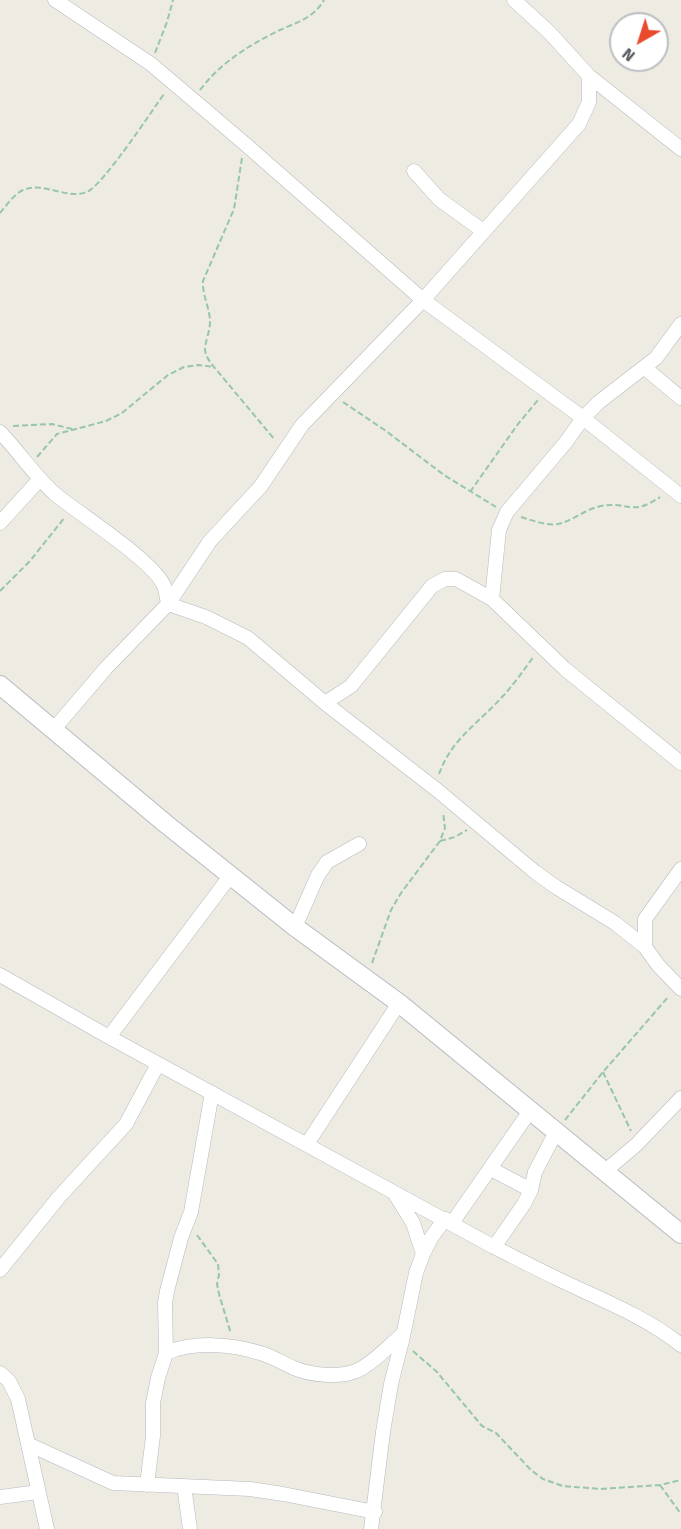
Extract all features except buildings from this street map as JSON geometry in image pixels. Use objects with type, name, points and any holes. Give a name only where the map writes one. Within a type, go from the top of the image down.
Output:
[{"type":"street","points":[[56,0],[151,64],[423,300],[583,418],[676,492]]},
{"type":"street","points":[[514,0],[550,33],[589,76],[680,146]]},
{"type":"street","points":[[54,729],[106,668],[168,604],[210,541],[261,486],[302,425],[330,393],[423,300],[579,124],[589,102],[589,76]]},
{"type":"street","points":[[414,171],[439,199],[483,231]]},
{"type":"street","points":[[492,599],[499,530],[507,512],[544,470],[583,418],[599,402],[645,368],[668,344],[681,324]]},
{"type":"street","points":[[645,368],[681,398]]},
{"type":"street","points":[[4,429],[29,467],[40,479],[72,507],[145,563],[160,578],[165,586],[168,604]]},
{"type":"street","points":[[0,523],[40,479]]},
{"type":"street","points":[[325,704],[351,686],[432,585],[445,579],[456,579],[492,599],[565,669],[681,763]]},
{"type":"street","points":[[168,604],[206,617],[248,638],[325,704],[437,790],[556,887],[615,923],[645,947],[679,987]]},
{"type":"street","points":[[0,685],[166,824],[295,927],[399,1003],[681,1234]]},
{"type":"street","points":[[295,927],[318,875],[327,862],[359,844]]},
{"type":"street","points":[[645,947],[645,919],[681,869]]},
{"type":"street","points":[[109,1037],[231,875]]},
{"type":"street","points":[[615,923],[627,925],[645,919]]},
{"type":"street","points":[[0,975],[212,1094],[494,1247],[640,1317],[681,1345]]},
{"type":"street","points":[[307,1144],[399,1003]]},
{"type":"street","points":[[0,1270],[59,1197],[126,1124],[159,1064]]},
{"type":"street","points":[[147,1485],[153,1436],[153,1403],[166,1353],[165,1303],[191,1212],[212,1094]]},
{"type":"street","points":[[604,1172],[636,1145],[681,1098]]},
{"type":"street","points":[[371,1529],[391,1384],[416,1273],[423,1254],[491,1169],[530,1111]]},
{"type":"street","points":[[494,1247],[524,1204],[531,1190],[535,1172],[556,1132]]},
{"type":"street","points":[[491,1169],[531,1190]]},
{"type":"street","points":[[394,1192],[413,1223],[423,1254]]},
{"type":"street","points":[[166,1353],[176,1349],[213,1344],[234,1346],[262,1353],[297,1369],[315,1373],[345,1374],[368,1365],[403,1337]]},
{"type":"street","points":[[0,1373],[9,1381],[18,1399],[47,1529]]},
{"type":"street","points":[[28,1444],[113,1483],[250,1490],[375,1512]]},
{"type":"street","points":[[184,1486],[190,1529]]},
{"type":"street","points":[[0,1497],[38,1492]]},
{"type":"path","points":[[151,64],[173,0]]},
{"type":"path","points":[[193,99],[207,80],[227,61],[271,34],[311,17],[324,0]]},
{"type":"path","points":[[0,213],[25,189],[50,189],[78,195],[96,186],[173,82]]},
{"type":"path","points":[[244,143],[234,209],[203,281],[202,293],[210,322],[205,349],[207,358],[284,452]]},
{"type":"path","points":[[29,467],[57,434],[106,421],[122,413],[168,375],[184,367],[199,364],[214,367]]},
{"type":"path","points":[[470,492],[518,424],[547,392]]},
{"type":"path","points":[[330,393],[470,492],[507,512],[549,524],[558,524],[584,511],[601,506],[639,508],[676,492]]},
{"type":"path","points":[[4,429],[52,424],[72,429]]},
{"type":"path","points":[[0,591],[30,561],[72,507]]},
{"type":"path","points":[[365,978],[377,952],[391,910],[440,841],[445,828],[437,790],[438,775],[450,751],[465,732],[503,696],[541,646]]},
{"type":"path","points":[[440,841],[454,837],[477,824]]},
{"type":"path","points":[[556,1132],[603,1072],[679,987]]},
{"type":"path","points":[[603,1072],[636,1145]]},
{"type":"path","points":[[191,1212],[197,1235],[218,1264],[217,1284],[234,1346]]},
{"type":"path","points":[[403,1337],[437,1372],[482,1426],[496,1433],[531,1470],[543,1479],[563,1486],[600,1489],[660,1485],[681,1480]]},
{"type":"path","points":[[660,1485],[681,1514]]}]
